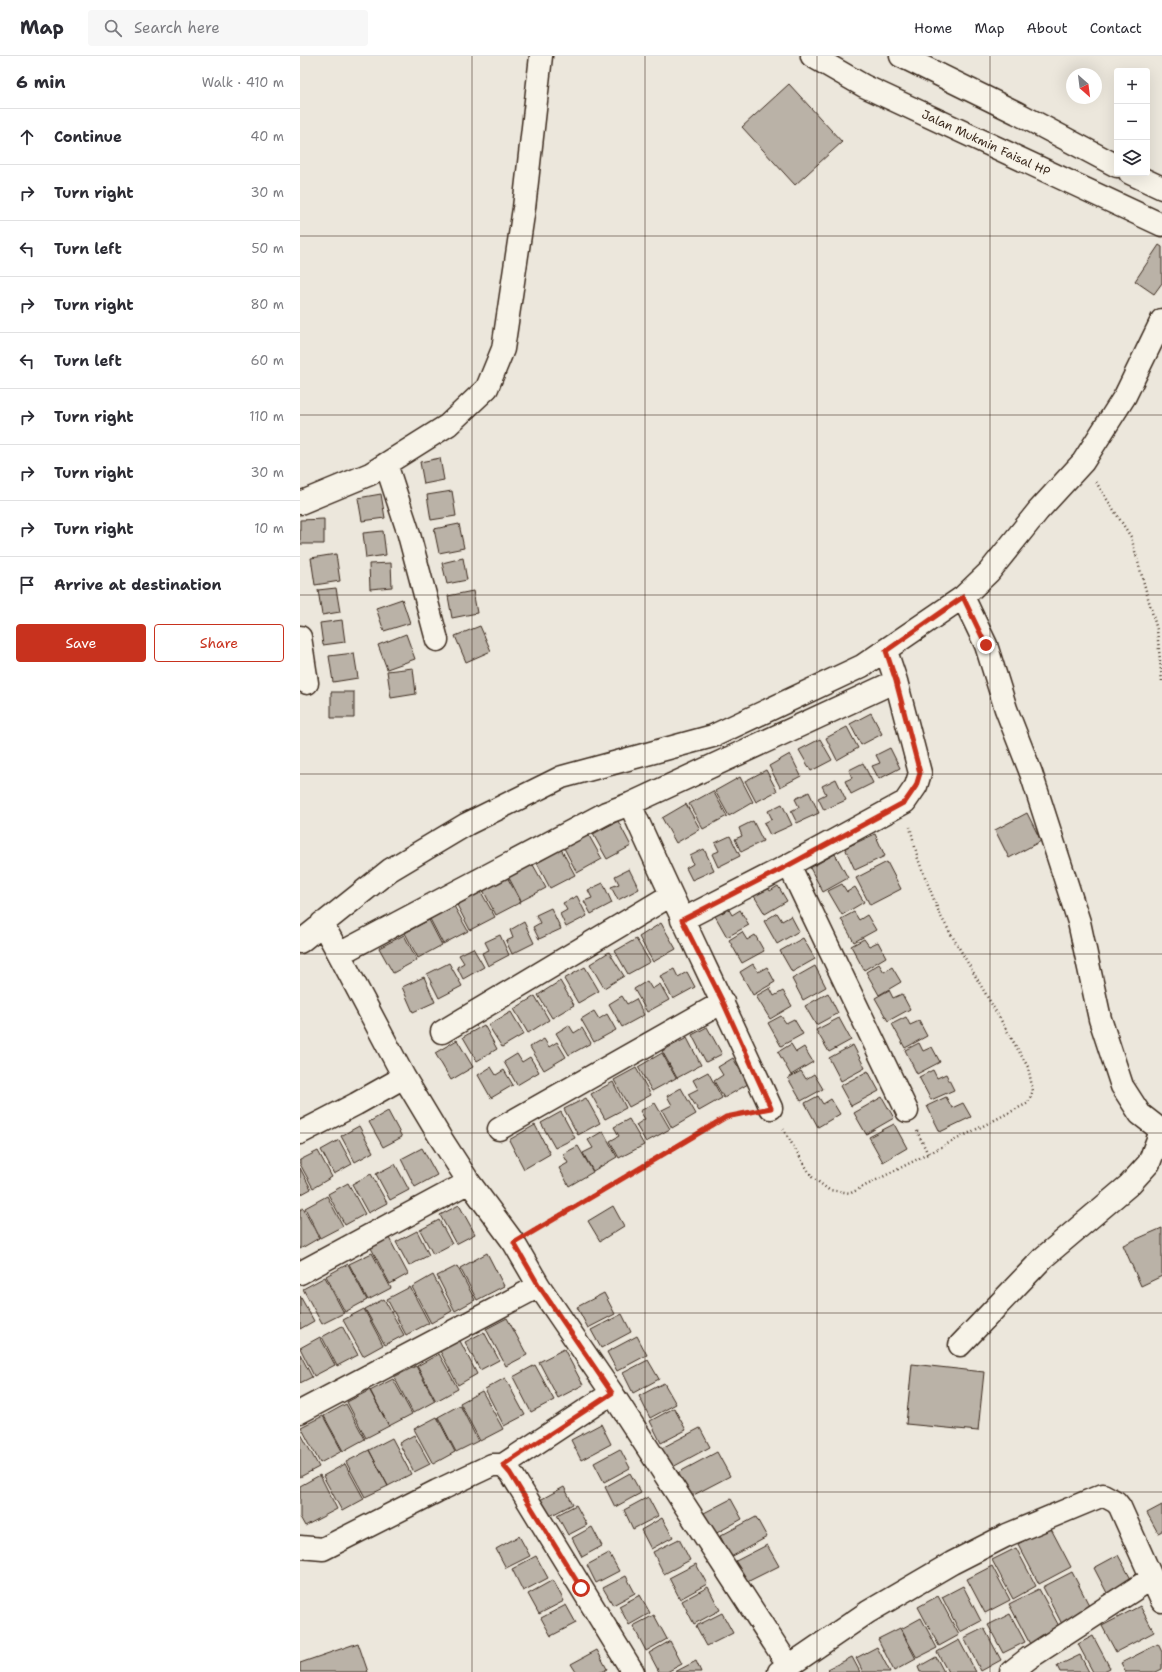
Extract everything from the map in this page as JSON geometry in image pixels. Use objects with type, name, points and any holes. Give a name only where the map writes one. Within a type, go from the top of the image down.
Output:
[{"type":"street","points":[[300,503],[370,474],[448,425],[487,388],[503,349],[524,208],[541,56]]},
{"type":"street","name":"Jalan Mukmin Faisal HP","points":[[812,56],[864,86],[1162,225]]},
{"type":"street","points":[[901,56],[1017,113],[1114,164]]},
{"type":"street","points":[[1136,176],[1162,188]]},
{"type":"street","points":[[300,942],[390,870],[467,824],[562,777],[713,736],[862,666],[963,597],[988,572],[1038,511],[1082,462],[1125,396],[1162,320]]},
{"type":"street","points":[[386,464],[408,531],[437,640]]},
{"type":"street","points":[[960,1345],[1044,1258],[1129,1185],[1149,1163],[1161,1131],[1140,1114],[1122,1086],[1100,1019],[1079,922],[1031,773],[1006,709],[986,645],[963,597]]},
{"type":"street","points":[[300,638],[307,683]]},
{"type":"street","points":[[682,920],[789,865],[905,802],[916,786],[920,773],[896,681],[886,651]]},
{"type":"street","points":[[339,954],[606,813],[630,804],[896,681]]},
{"type":"street","points":[[630,804],[682,920],[723,1002],[771,1108]]},
{"type":"street","points":[[789,865],[907,1111]]},
{"type":"street","points":[[442,1032],[671,895]]},
{"type":"street","points":[[322,923],[404,1077],[469,1182],[514,1243],[539,1286],[612,1393],[784,1669],[868,1612],[952,1563],[1007,1535],[1104,1495],[1116,1502],[1120,1507],[1162,1601]]},
{"type":"street","points":[[499,1129],[723,1002]]},
{"type":"street","points":[[300,1133],[404,1077]]},
{"type":"street","points":[[300,1273],[469,1182]]},
{"type":"street","points":[[300,1412],[539,1286]]},
{"type":"street","points":[[300,1547],[323,1549],[492,1465],[503,1465],[612,1393]]},
{"type":"street","points":[[503,1465],[510,1473],[633,1672]]},
{"type":"street","points":[[1011,1672],[1029,1658],[1152,1578]]},
{"type":"path","points":[[1082,462],[1131,537],[1156,630],[1162,680]]},
{"type":"path","points":[[514,1243],[726,1117],[771,1108],[812,1177],[829,1190],[851,1193],[1028,1103],[1033,1091],[1028,1067],[940,915],[918,859],[905,802]]},
{"type":"building","points":[[789,84],[842,142],[795,185],[742,127]]},
{"type":"building","points":[[1159,245],[1162,247],[1162,283],[1154,294],[1135,281]]},
{"type":"building","points":[[440,458],[444,480],[424,484],[420,462]]},
{"type":"building","points":[[452,491],[456,516],[431,520],[427,495]]},
{"type":"building","points":[[381,494],[385,518],[362,521],[358,498]]},
{"type":"building","points":[[324,519],[324,544],[300,544],[300,520]]},
{"type":"building","points":[[459,524],[464,548],[439,553],[434,529]]},
{"type":"building","points":[[383,531],[386,555],[366,558],[363,533]]},
{"type":"building","points":[[336,554],[340,581],[315,585],[311,558]]},
{"type":"building","points":[[463,558],[467,580],[447,584],[442,563]]},
{"type":"building","points":[[391,563],[392,587],[370,589],[369,564]]},
{"type":"building","points":[[336,588],[340,612],[322,615],[318,590]]},
{"type":"building","points":[[473,591],[477,613],[452,618],[448,596]]},
{"type":"building","points":[[402,599],[410,623],[384,631],[376,608]]},
{"type":"building","points":[[342,620],[345,642],[323,645],[320,623]]},
{"type":"building","points":[[480,626],[491,651],[466,662],[455,636]]},
{"type":"building","points":[[406,634],[415,659],[387,669],[378,645]]},
{"type":"building","points":[[354,653],[358,678],[333,682],[329,656]]},
{"type":"building","points":[[413,668],[416,694],[391,698],[387,671]]},
{"type":"building","points":[[331,692],[354,692],[354,718],[331,718]]},
{"type":"building","points":[[871,713],[882,734],[861,745],[850,724]]},
{"type":"building","points":[[847,727],[858,748],[837,760],[826,738]]},
{"type":"building","points":[[820,739],[832,760],[811,771],[799,750]]},
{"type":"building","points":[[890,748],[900,768],[879,779],[872,766],[880,763],[876,755]]},
{"type":"building","points":[[790,754],[801,776],[780,787],[769,766]]},
{"type":"building","points":[[863,763],[873,783],[851,794],[845,781],[852,778],[849,770]]},
{"type":"building","points":[[766,770],[777,791],[756,802],[745,781]]},
{"type":"building","points":[[740,777],[753,802],[729,816],[715,791]]},
{"type":"building","points":[[836,779],[846,800],[824,810],[818,798],[826,794],[822,786]]},
{"type":"building","points":[[713,791],[727,816],[703,829],[689,804]]},
{"type":"building","points":[[809,792],[819,813],[797,823],[791,811],[799,807],[795,799]]},
{"type":"building","points":[[686,804],[700,829],[676,843],[662,818]]},
{"type":"building","points":[[782,804],[792,825],[770,835],[764,823],[772,819],[768,811]]},
{"type":"building","points":[[1027,813],[1041,841],[1009,858],[995,830]]},
{"type":"building","points":[[618,821],[631,846],[607,859],[593,834]]},
{"type":"building","points":[[753,821],[763,841],[741,852],[735,839],[742,836],[739,828]]},
{"type":"building","points":[[588,834],[602,859],[577,873],[564,848]]},
{"type":"building","points":[[875,834],[885,856],[855,870],[845,848]]},
{"type":"building","points":[[730,836],[740,856],[718,867],[712,854],[719,851],[715,843]]},
{"type":"building","points":[[561,849],[575,875],[550,888],[537,863]]},
{"type":"building","points":[[704,849],[714,870],[692,880],[686,868],[693,864],[690,856]]},
{"type":"building","points":[[835,854],[848,878],[823,892],[810,868]]},
{"type":"building","points":[[887,862],[901,889],[870,905],[856,878]]},
{"type":"building","points":[[532,863],[546,888],[521,901],[508,876]]},
{"type":"building","points":[[629,869],[639,889],[618,900],[611,887],[619,884],[615,876]]},
{"type":"building","points":[[507,877],[521,902],[496,915],[483,890]]},
{"type":"building","points":[[603,883],[612,903],[591,914],[584,901],[592,898],[588,890]]},
{"type":"building","points":[[765,883],[770,891],[778,886],[787,901],[765,914],[751,891]]},
{"type":"building","points":[[842,884],[847,892],[855,887],[864,902],[842,915],[828,891]]},
{"type":"building","points":[[481,892],[495,917],[470,930],[457,905]]},
{"type":"building","points":[[577,896],[587,916],[566,927],[560,914],[567,910],[563,903]]},
{"type":"building","points":[[454,906],[468,931],[443,944],[430,919]]},
{"type":"building","points":[[727,906],[732,915],[740,910],[749,925],[727,937],[714,914]]},
{"type":"building","points":[[551,908],[561,929],[539,939],[533,927],[540,923],[536,915]]},
{"type":"building","points":[[854,912],[859,920],[867,915],[876,930],[854,942],[841,919]]},
{"type":"building","points":[[777,913],[782,921],[791,916],[799,931],[777,944],[764,921]]},
{"type":"building","points":[[429,920],[442,945],[418,958],[405,933]]},
{"type":"building","points":[[524,922],[534,943],[512,954],[506,941],[513,938],[510,930]]},
{"type":"building","points":[[661,923],[676,949],[653,962],[639,937]]},
{"type":"building","points":[[742,932],[747,940],[755,935],[764,951],[742,963],[729,940]]},
{"type":"building","points":[[404,935],[417,960],[393,973],[379,948]]},
{"type":"building","points":[[500,935],[509,955],[488,966],[482,953],[489,950],[485,942]]},
{"type":"building","points":[[803,938],[815,959],[792,972],[780,951]]},
{"type":"building","points":[[636,939],[650,962],[628,974],[615,951]]},
{"type":"building","points":[[864,939],[869,946],[878,942],[886,957],[864,970],[851,946]]},
{"type":"building","points":[[473,948],[484,967],[463,979],[457,967],[464,963],[459,955]]},
{"type":"building","points":[[609,952],[624,976],[604,988],[590,964]]},
{"type":"building","points":[[449,963],[462,986],[439,998],[427,974]]},
{"type":"building","points":[[753,964],[758,972],[767,967],[775,982],[753,995],[740,972]]},
{"type":"building","points":[[879,964],[884,972],[892,967],[901,982],[879,995],[866,972]]},
{"type":"building","points":[[815,966],[826,987],[803,1000],[792,979]]},
{"type":"building","points":[[585,967],[599,991],[578,1003],[564,979]]},
{"type":"building","points":[[674,969],[678,977],[687,972],[695,987],[673,999],[660,976]]},
{"type":"building","points":[[424,977],[435,1002],[413,1012],[402,987]]},
{"type":"building","points":[[560,981],[574,1005],[552,1018],[538,995]]},
{"type":"building","points":[[647,981],[652,989],[660,984],[669,1000],[647,1012],[634,989]]},
{"type":"building","points":[[770,988],[774,996],[783,991],[792,1006],[770,1019],[756,996]]},
{"type":"building","points":[[889,990],[893,998],[902,994],[910,1009],[888,1021],[875,998]]},
{"type":"building","points":[[828,993],[838,1013],[816,1025],[805,1006]]},
{"type":"building","points":[[535,996],[549,1020],[528,1033],[514,1009]]},
{"type":"building","points":[[622,996],[627,1004],[636,999],[644,1015],[622,1027],[609,1004]]},
{"type":"building","points":[[594,1011],[599,1019],[607,1014],[616,1030],[594,1042],[581,1019]]},
{"type":"building","points":[[511,1012],[524,1034],[502,1047],[488,1025]]},
{"type":"building","points":[[781,1016],[786,1023],[794,1019],[803,1034],[781,1046],[768,1023]]},
{"type":"building","points":[[906,1017],[910,1025],[919,1021],[927,1036],[905,1048],[892,1024]]},
{"type":"building","points":[[839,1018],[851,1040],[829,1052],[816,1030]]},
{"type":"building","points":[[484,1025],[497,1049],[477,1061],[463,1037]]},
{"type":"building","points":[[569,1025],[574,1033],[582,1028],[591,1043],[569,1055],[556,1033]]},
{"type":"building","points":[[707,1027],[722,1054],[706,1062],[692,1035]]},
{"type":"building","points":[[687,1038],[701,1065],[677,1078],[662,1051]]},
{"type":"building","points":[[544,1039],[549,1047],[557,1042],[566,1057],[544,1070],[530,1047]]},
{"type":"building","points":[[457,1040],[473,1067],[451,1080],[435,1053]]},
{"type":"building","points":[[919,1043],[923,1051],[932,1047],[940,1062],[917,1074],[905,1050]]},
{"type":"building","points":[[791,1044],[796,1052],[804,1047],[813,1062],[791,1075],[778,1052]]},
{"type":"building","points":[[853,1045],[865,1068],[841,1081],[829,1058]]},
{"type":"building","points":[[662,1053],[676,1078],[652,1091],[638,1067]]},
{"type":"building","points":[[517,1054],[522,1062],[530,1057],[539,1072],[517,1085],[504,1062]]},
{"type":"building","points":[[733,1058],[748,1084],[724,1098],[714,1081],[723,1075],[718,1067]]},
{"type":"building","points":[[491,1067],[496,1075],[504,1070],[513,1085],[491,1098],[478,1075]]},
{"type":"building","points":[[636,1068],[651,1095],[629,1107],[614,1080]]},
{"type":"building","points":[[933,1070],[937,1078],[946,1074],[954,1090],[931,1100],[919,1077]]},
{"type":"building","points":[[801,1071],[806,1079],[814,1074],[823,1089],[801,1101],[788,1078]]},
{"type":"building","points":[[868,1071],[879,1091],[851,1106],[840,1086]]},
{"type":"building","points":[[708,1072],[722,1098],[699,1111],[688,1094],[698,1089],[693,1080]]},
{"type":"building","points":[[613,1082],[626,1108],[605,1119],[591,1094]]},
{"type":"building","points":[[681,1088],[696,1114],[672,1128],[662,1110],[672,1105],[667,1096]]},
{"type":"building","points":[[818,1096],[823,1104],[831,1099],[840,1114],[818,1127],[805,1103]]},
{"type":"building","points":[[882,1097],[894,1118],[866,1134],[854,1113]]},
{"type":"building","points":[[946,1097],[952,1108],[963,1103],[971,1117],[940,1132],[927,1106]]},
{"type":"building","points":[[586,1098],[600,1123],[578,1135],[564,1109]]},
{"type":"building","points":[[655,1103],[670,1129],[646,1142],[636,1125],[645,1119],[640,1111]]},
{"type":"building","points":[[388,1111],[402,1137],[383,1147],[369,1122]]},
{"type":"building","points":[[561,1112],[575,1138],[555,1148],[541,1123]]},
{"type":"building","points":[[629,1119],[644,1145],[619,1158],[610,1141],[619,1136],[614,1127]]},
{"type":"building","points":[[894,1124],[907,1148],[883,1162],[869,1137]]},
{"type":"building","points":[[535,1125],[550,1154],[524,1169],[509,1140]]},
{"type":"building","points":[[359,1126],[373,1152],[355,1162],[341,1136]]},
{"type":"building","points":[[603,1131],[617,1157],[593,1171],[583,1153],[593,1148],[588,1140]]},
{"type":"building","points":[[339,1140],[352,1164],[334,1174],[321,1150]]},
{"type":"building","points":[[578,1146],[593,1172],[569,1186],[559,1168],[568,1163],[563,1154]]},
{"type":"building","points":[[422,1148],[437,1175],[415,1187],[401,1159]]},
{"type":"building","points":[[318,1151],[332,1177],[313,1188],[300,1164],[300,1160]]},
{"type":"building","points":[[395,1164],[409,1190],[390,1200],[376,1174]]},
{"type":"building","points":[[300,1168],[311,1189],[300,1195]]},
{"type":"building","points":[[371,1174],[387,1203],[368,1213],[352,1184]]},
{"type":"building","points":[[348,1183],[365,1214],[345,1225],[328,1194]]},
{"type":"building","points":[[327,1196],[343,1226],[320,1238],[305,1208]]},
{"type":"building","points":[[459,1205],[475,1234],[456,1244],[440,1215]]},
{"type":"building","points":[[613,1206],[624,1226],[600,1241],[588,1221]]},
{"type":"building","points":[[303,1208],[319,1238],[300,1249],[300,1210]]},
{"type":"building","points":[[439,1220],[452,1244],[433,1254],[420,1230]]},
{"type":"building","points":[[1162,1228],[1162,1276],[1141,1286],[1123,1245]]},
{"type":"building","points":[[417,1231],[429,1255],[409,1266],[396,1242]]},
{"type":"building","points":[[389,1238],[408,1274],[390,1284],[371,1248]]},
{"type":"building","points":[[372,1253],[391,1288],[368,1300],[349,1264]]},
{"type":"building","points":[[487,1253],[504,1286],[477,1300],[460,1268]]},
{"type":"building","points":[[348,1264],[367,1300],[345,1312],[326,1276]]},
{"type":"building","points":[[457,1266],[475,1300],[455,1311],[437,1276]]},
{"type":"building","points":[[433,1275],[452,1311],[431,1323],[412,1287]]},
{"type":"building","points":[[325,1277],[344,1313],[322,1324],[303,1289]]},
{"type":"building","points":[[410,1287],[429,1323],[406,1335],[387,1299]]},
{"type":"building","points":[[604,1293],[615,1314],[588,1328],[577,1307]]},
{"type":"building","points":[[300,1296],[314,1321],[300,1329]]},
{"type":"building","points":[[384,1299],[404,1335],[385,1345],[365,1309]]},
{"type":"building","points":[[364,1309],[383,1345],[363,1356],[343,1320]]},
{"type":"building","points":[[622,1314],[631,1332],[601,1348],[591,1330]]},
{"type":"building","points":[[507,1318],[527,1355],[506,1366],[486,1329]]},
{"type":"building","points":[[342,1326],[358,1355],[337,1366],[322,1337]]},
{"type":"building","points":[[484,1332],[499,1360],[480,1370],[465,1342]]},
{"type":"building","points":[[637,1336],[647,1355],[617,1371],[607,1352]]},
{"type":"building","points":[[320,1337],[335,1365],[314,1376],[300,1348]]},
{"type":"building","points":[[459,1339],[477,1374],[458,1385],[439,1349]]},
{"type":"building","points":[[564,1349],[583,1385],[558,1398],[539,1362]]},
{"type":"building","points":[[300,1354],[312,1377],[300,1383]]},
{"type":"building","points":[[439,1354],[458,1389],[436,1401],[417,1366]]},
{"type":"building","points":[[648,1360],[659,1379],[633,1393],[623,1373]]},
{"type":"building","points":[[912,1364],[984,1372],[978,1431],[906,1424]]},
{"type":"building","points":[[535,1365],[554,1400],[531,1412],[513,1377]]},
{"type":"building","points":[[416,1366],[435,1401],[413,1413],[394,1377]]},
{"type":"building","points":[[505,1378],[525,1415],[504,1426],[485,1389]]},
{"type":"building","points":[[393,1379],[412,1414],[389,1426],[370,1391]]},
{"type":"building","points":[[664,1383],[676,1404],[650,1418],[639,1396]]},
{"type":"building","points":[[370,1390],[389,1426],[366,1438],[347,1402]]},
{"type":"building","points":[[482,1391],[503,1429],[480,1441],[460,1403]]},
{"type":"building","points":[[346,1404],[365,1439],[343,1451],[324,1416]]},
{"type":"building","points":[[460,1405],[478,1441],[456,1452],[438,1417]]},
{"type":"building","points":[[674,1408],[686,1430],[661,1443],[650,1421]]},
{"type":"building","points":[[323,1416],[342,1451],[320,1463],[301,1427]]},
{"type":"building","points":[[437,1417],[455,1452],[433,1464],[414,1429]]},
{"type":"building","points":[[601,1424],[611,1444],[581,1460],[571,1440]]},
{"type":"building","points":[[700,1428],[710,1447],[669,1469],[658,1450]]},
{"type":"building","points":[[300,1432],[319,1467],[300,1477]]},
{"type":"building","points":[[414,1435],[430,1464],[414,1472],[399,1443]]},
{"type":"building","points":[[392,1438],[411,1474],[388,1486],[369,1450]]},
{"type":"building","points":[[620,1449],[630,1468],[604,1482],[594,1463]]},
{"type":"building","points":[[369,1450],[388,1486],[365,1497],[346,1462]]},
{"type":"building","points":[[717,1452],[730,1476],[684,1500],[672,1476]]},
{"type":"building","points":[[345,1464],[364,1499],[342,1511],[323,1476]]},
{"type":"building","points":[[630,1473],[641,1493],[615,1507],[605,1487]]},
{"type":"building","points":[[320,1475],[337,1509],[305,1526],[300,1517],[300,1486]]},
{"type":"building","points":[[564,1487],[573,1504],[548,1517],[540,1500]]},
{"type":"building","points":[[648,1497],[658,1516],[633,1529],[624,1510]]},
{"type":"building","points":[[731,1499],[742,1519],[713,1535],[702,1514]]},
{"type":"building","points":[[576,1505],[587,1525],[568,1535],[557,1515]]},
{"type":"building","points":[[1162,1505],[1162,1531],[1158,1533],[1147,1513]]},
{"type":"building","points":[[756,1517],[767,1537],[731,1557],[720,1536]]},
{"type":"building","points":[[662,1518],[673,1537],[651,1549],[641,1530]]},
{"type":"building","points":[[592,1527],[602,1546],[582,1557],[572,1538]]},
{"type":"building","points":[[1050,1527],[1071,1567],[1039,1584],[1018,1544]]},
{"type":"building","points":[[519,1536],[530,1556],[506,1568],[496,1549]]},
{"type":"building","points":[[679,1539],[690,1560],[664,1574],[653,1552]]},
{"type":"building","points":[[767,1545],[779,1566],[745,1583],[734,1562]]},
{"type":"building","points":[[1016,1548],[1036,1586],[1013,1599],[992,1560]]},
{"type":"building","points":[[609,1553],[619,1571],[596,1583],[587,1565]]},
{"type":"building","points":[[1118,1555],[1131,1579],[1107,1593],[1094,1568]]},
{"type":"building","points":[[536,1556],[548,1578],[523,1591],[512,1569]]},
{"type":"building","points":[[696,1564],[707,1584],[680,1599],[669,1578]]},
{"type":"building","points":[[992,1566],[1010,1600],[985,1613],[967,1579]]},
{"type":"building","points":[[1072,1572],[1092,1611],[1063,1626],[1043,1587]]},
{"type":"building","points":[[626,1576],[635,1593],[613,1605],[603,1588]]},
{"type":"building","points":[[553,1580],[564,1601],[539,1614],[528,1594]]},
{"type":"building","points":[[963,1586],[981,1621],[960,1632],[942,1597]]},
{"type":"building","points":[[708,1587],[720,1610],[694,1624],[682,1601]]},
{"type":"building","points":[[1039,1589],[1060,1628],[1030,1644],[1009,1604]]},
{"type":"building","points":[[640,1595],[650,1613],[629,1625],[619,1606]]},
{"type":"building","points":[[938,1596],[959,1635],[939,1646],[918,1607]]},
{"type":"building","points":[[566,1605],[576,1623],[551,1636],[541,1618]]},
{"type":"building","points":[[1140,1606],[1154,1632],[1116,1652],[1102,1626]]},
{"type":"building","points":[[722,1613],[733,1633],[707,1646],[696,1626]]},
{"type":"building","points":[[1010,1614],[1025,1642],[1003,1653],[988,1625]]},
{"type":"building","points":[[654,1615],[667,1639],[646,1651],[633,1626]]},
{"type":"building","points":[[921,1618],[937,1648],[917,1658],[901,1629]]},
{"type":"building","points":[[900,1628],[916,1659],[894,1671],[878,1639]]},
{"type":"building","points":[[984,1628],[1001,1660],[981,1671],[964,1638]]},
{"type":"building","points":[[1093,1636],[1110,1668],[1102,1672],[1093,1672],[1078,1644]]},
{"type":"building","points":[[959,1640],[976,1672],[948,1672],[937,1652]]},
{"type":"building","points":[[670,1641],[682,1664],[667,1672],[659,1672],[649,1653]]},
{"type":"building","points":[[358,1643],[368,1672],[300,1672],[300,1663]]},
{"type":"building","points":[[1158,1644],[1162,1652],[1162,1669],[1156,1672],[1126,1672],[1121,1663]]},
{"type":"building","points":[[877,1647],[890,1672],[863,1672],[856,1658]]},
{"type":"building","points":[[597,1650],[607,1669],[602,1672],[576,1672],[571,1664]]},
{"type":"building","points":[[1080,1655],[1089,1672],[1060,1672],[1057,1666]]},
{"type":"building","points":[[852,1657],[860,1672],[829,1672],[828,1669]]},
{"type":"building","points":[[936,1657],[944,1672],[920,1672],[918,1667]]},
{"type":"building","points":[[696,1661],[701,1672],[675,1672]]},
{"type":"route","points":[[581,1588],[510,1473],[503,1465],[612,1393],[539,1286],[514,1243],[726,1117],[771,1108],[723,1002],[682,920],[789,865],[905,802],[916,786],[920,773],[896,681],[886,651],[963,597],[986,645]]}]
